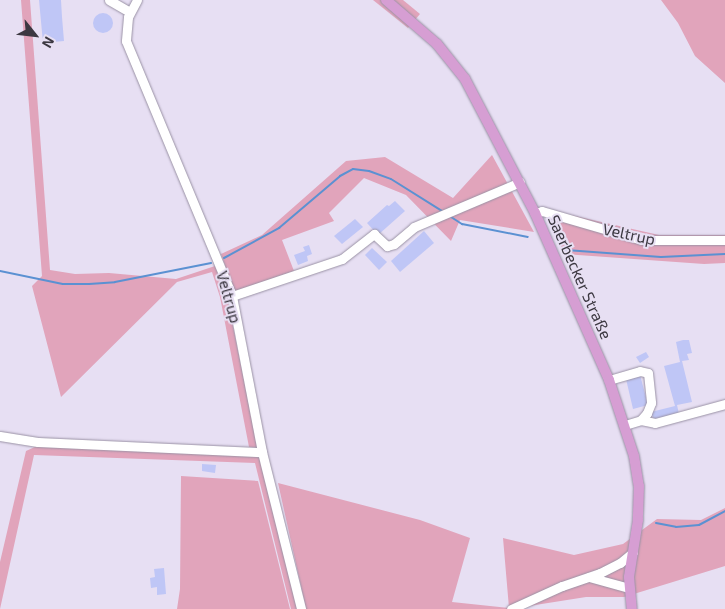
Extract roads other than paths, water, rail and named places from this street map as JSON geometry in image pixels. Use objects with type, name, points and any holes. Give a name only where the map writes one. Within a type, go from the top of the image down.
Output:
[{"type":"main road","name":"Saerbecker Straße","points":[[386,0],[437,44],[465,79],[535,213],[609,380],[625,425],[639,486],[638,520],[629,588],[632,609]]},
{"type":"street","points":[[109,0],[130,12]]},
{"type":"street","name":"Veltrup","points":[[137,0],[130,12],[126,32],[129,50],[232,296],[262,452],[301,609]]},
{"type":"street","points":[[232,296],[342,259],[374,234],[387,246],[394,244],[414,227],[520,182]]},
{"type":"street","name":"Veltrup","points":[[535,213],[542,211],[642,240],[725,240]]},
{"type":"street","points":[[609,380],[640,371],[648,373],[651,403],[648,413],[641,420],[625,425]]},
{"type":"street","points":[[641,420],[655,423],[725,404]]},
{"type":"street","points":[[0,436],[38,442],[262,452]]},
{"type":"street","points":[[511,609],[589,577],[620,562],[633,552]]},
{"type":"street","points":[[589,577],[629,588]]},
{"type":"waterway","points":[[224,258],[279,228],[340,176],[353,169],[369,171],[391,179],[442,211]]},
{"type":"waterway","points":[[448,215],[462,224],[528,237]]},
{"type":"waterway","points":[[566,250],[661,257],[725,254]]},
{"type":"waterway","points":[[0,271],[63,284],[89,284],[115,282],[211,263]]},
{"type":"waterway","points":[[656,523],[676,527],[699,525],[725,511]]}]
